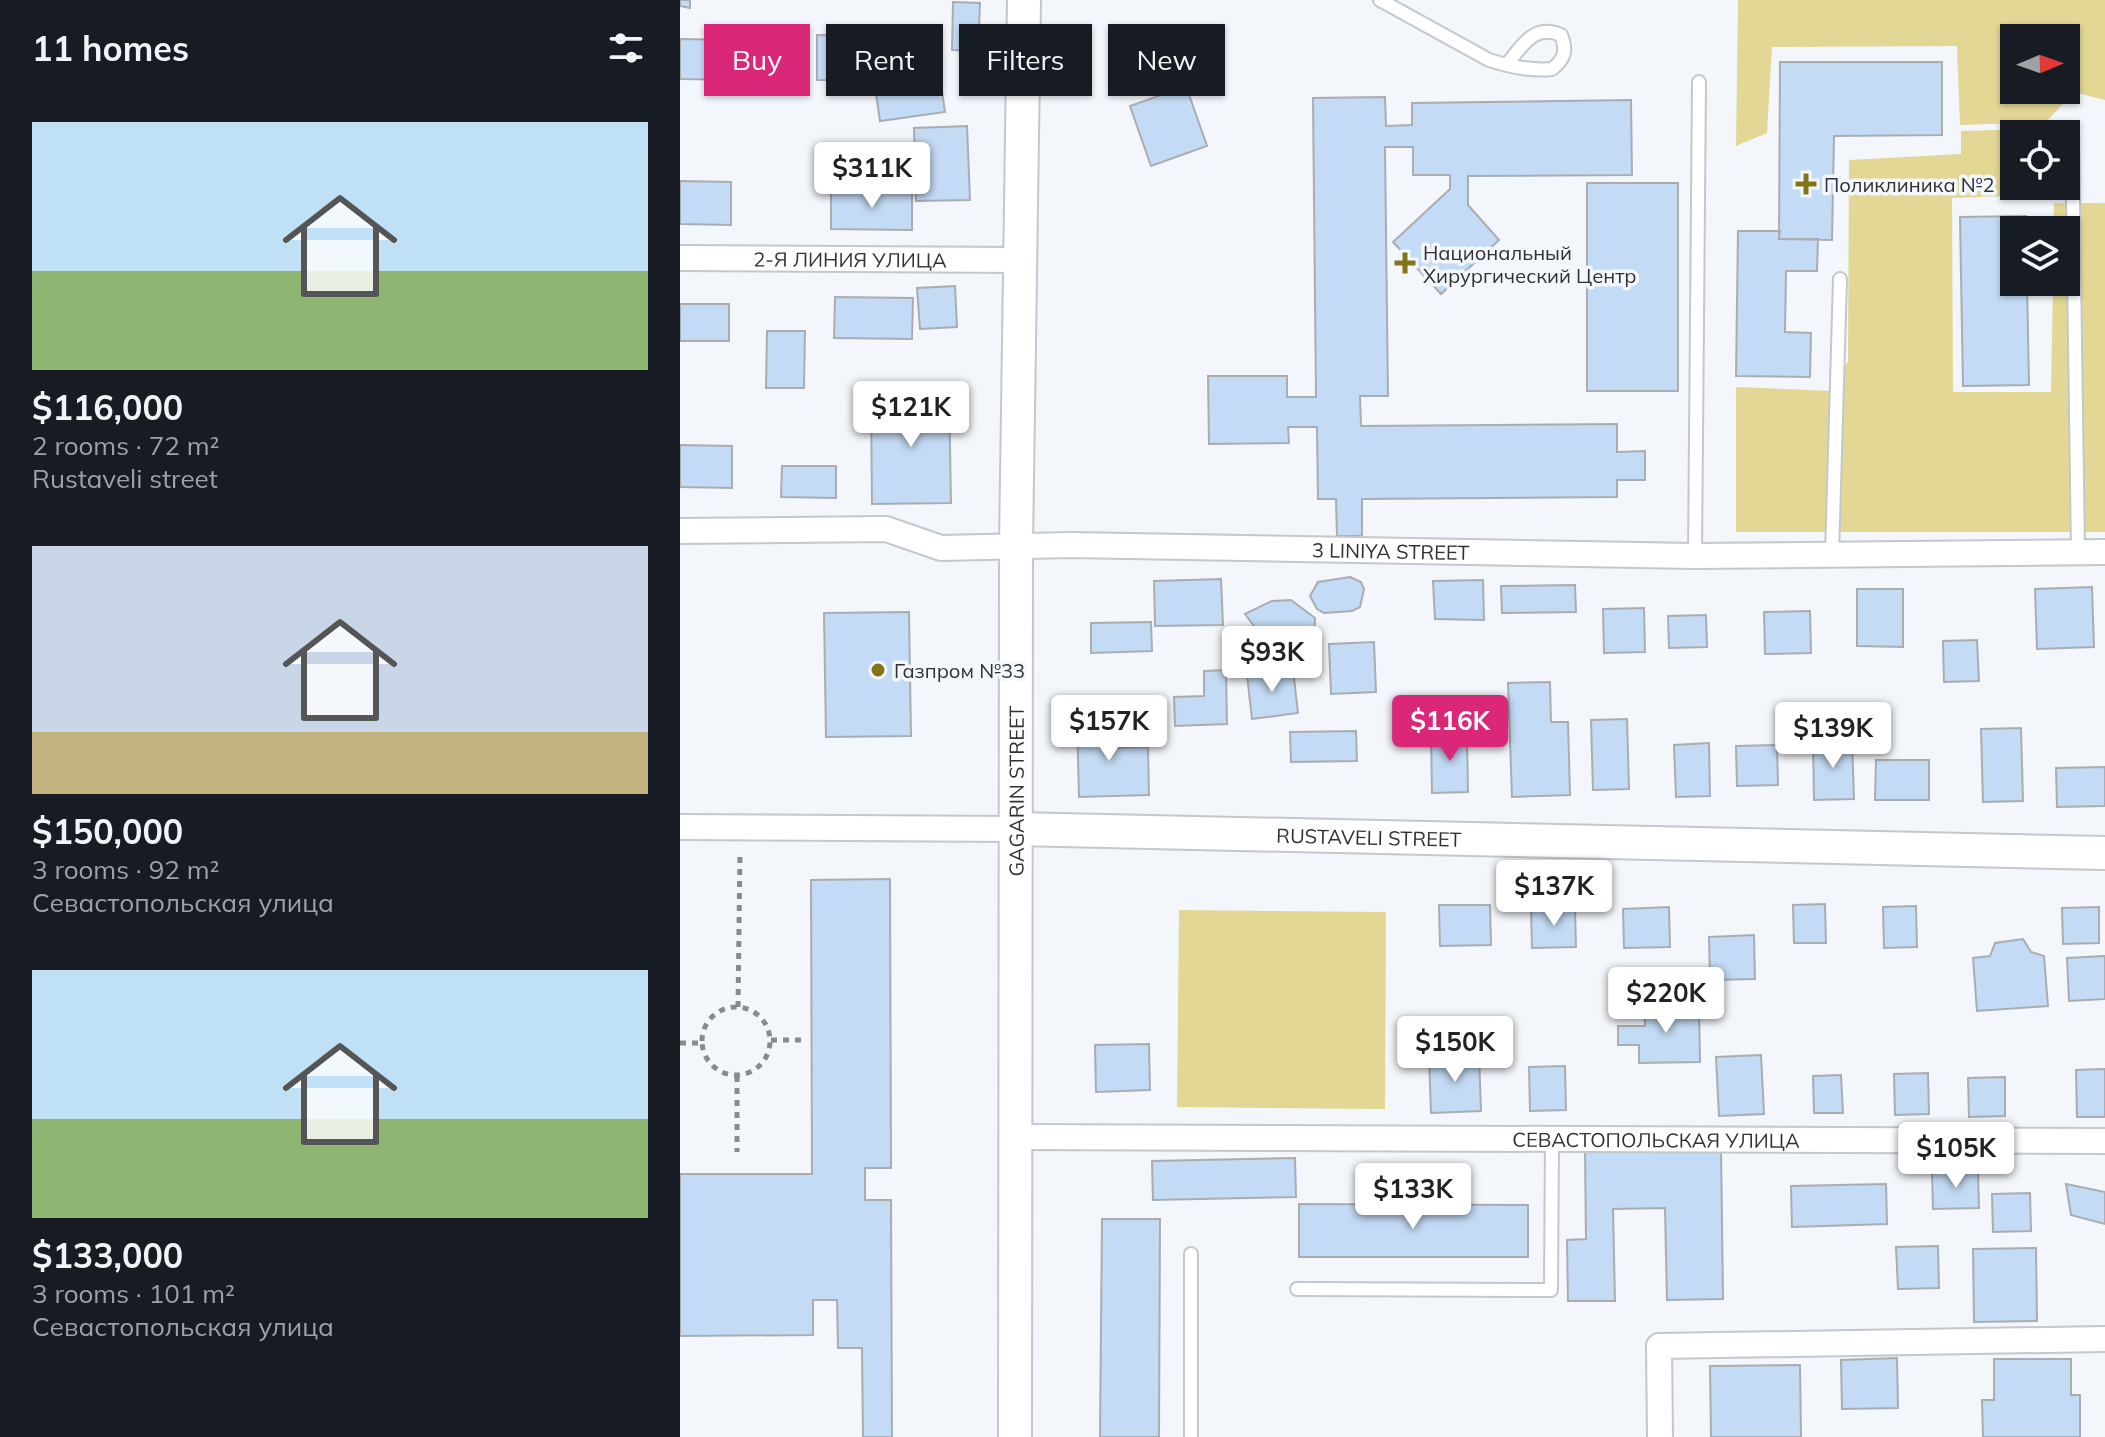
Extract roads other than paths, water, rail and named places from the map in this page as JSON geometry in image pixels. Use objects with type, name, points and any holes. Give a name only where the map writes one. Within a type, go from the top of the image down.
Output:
[{"type":"main road","name":"GAGARIN STREET","points":[[1015,1437],[1016,547],[1024,0]]},
{"type":"main road","name":"RUSTAVELI STREET","points":[[1015,829],[2105,853]]},
{"type":"street","name":"2-Я ЛИНИЯ УЛИЦА","points":[[680,258],[1019,260]]},
{"type":"street","name":"3 LINIYA STREET","points":[[680,531],[886,529],[941,548],[1070,545],[1695,556],[2105,552]]},
{"type":"street","name":"RUSTAVELI STREET","points":[[680,827],[1015,829]]},
{"type":"street","name":"СЕВАСТОПОЛЬСКАЯ УЛИЦА","points":[[1014,1137],[2105,1141]]},
{"type":"street","points":[[1660,1437],[1659,1346],[2105,1339]]},
{"type":"lane","points":[[1380,0],[1489,60],[1506,65],[1532,71],[1552,69],[1562,61],[1565,47],[1561,35],[1550,30],[1537,32],[1526,39],[1506,65]]},
{"type":"lane","points":[[1695,556],[1699,82]]},
{"type":"lane","points":[[2073,200],[2078,552]]},
{"type":"lane","points":[[1832,555],[1840,279]]},
{"type":"lane","points":[[1297,1289],[1551,1290],[1552,1140]]},
{"type":"lane","points":[[1191,1254],[1191,1437]]},
{"type":"place","name":"Поликлиника №2","points":[[1806,184]]},
{"type":"place","name":"Национальный Хирургический Центр","points":[[1405,263]]},
{"type":"place","name":"Газпром №33","points":[[878,670]]}]
